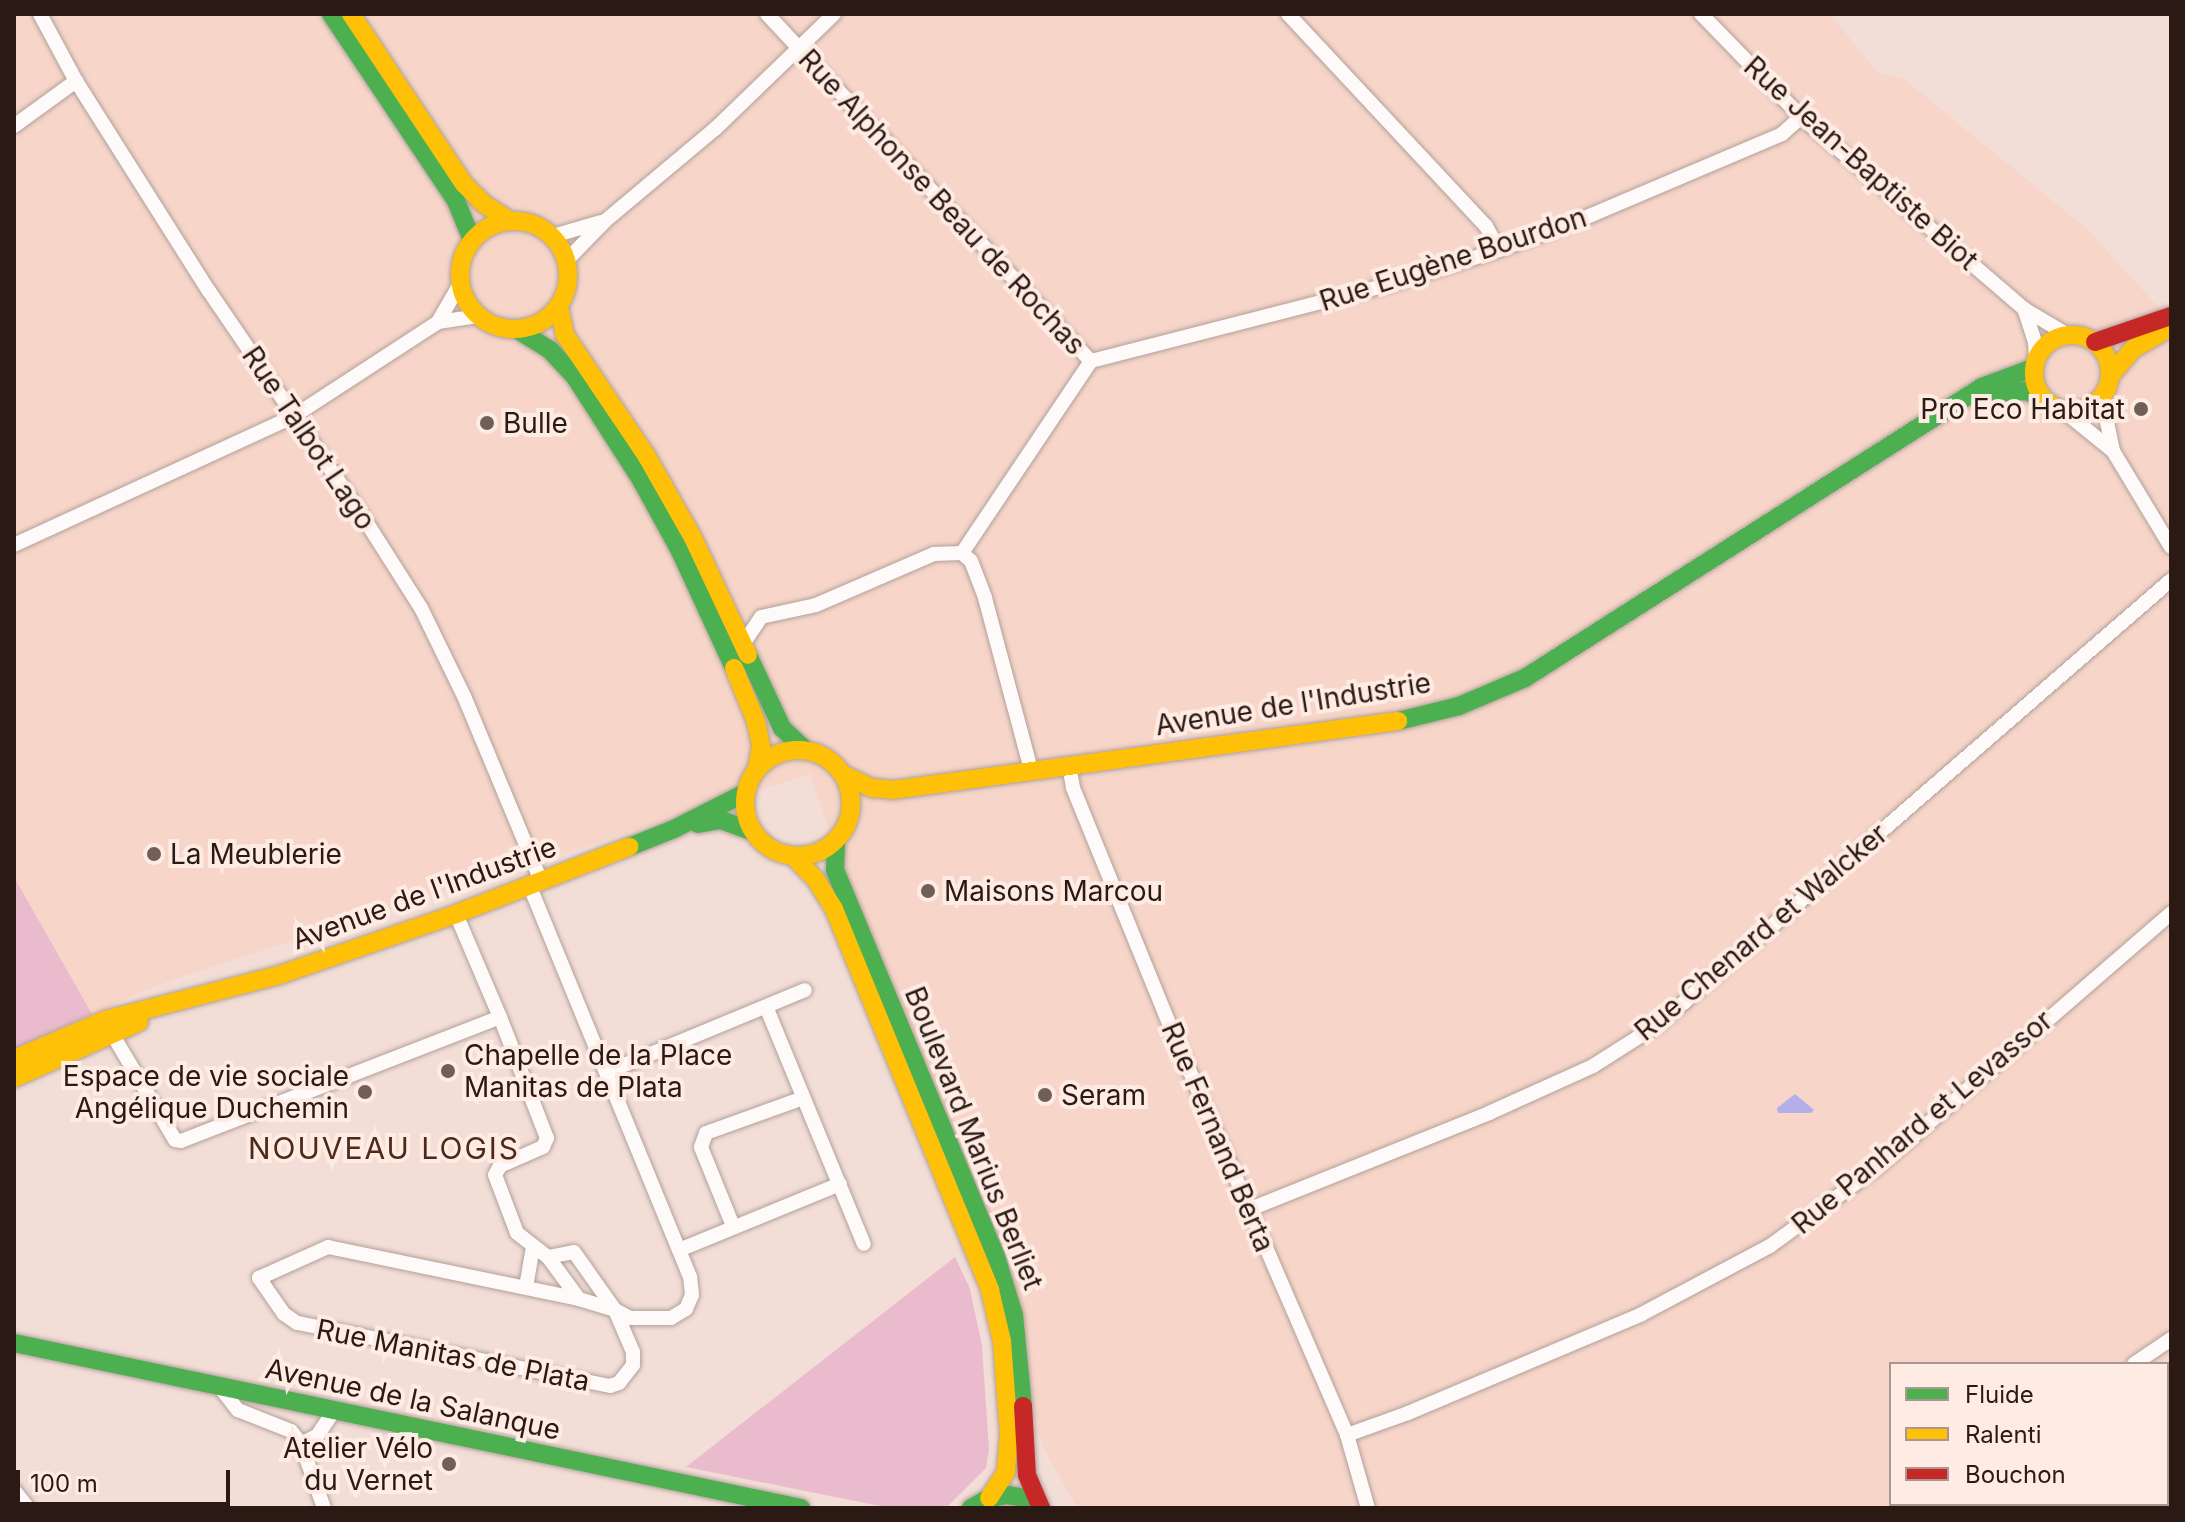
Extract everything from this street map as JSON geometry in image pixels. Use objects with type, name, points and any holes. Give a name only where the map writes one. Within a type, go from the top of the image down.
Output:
[{"type":"main road","points":[[331,14],[456,201],[466,218],[472,240]]},
{"type":"main road","points":[[351,14],[464,184],[484,204],[509,220],[534,224],[553,236],[567,260],[569,276],[559,307],[565,335],[654,469],[693,538],[782,728],[806,750],[828,758],[844,775],[852,796],[850,818],[836,842],[817,854],[794,857],[770,849],[752,831],[745,813],[745,793],[757,768],[761,746],[756,722],[718,629],[641,480],[575,377],[550,350],[518,330]]},
{"type":"main road","points":[[509,220],[492,225],[472,240],[460,265],[460,284],[466,301],[478,316],[496,327],[518,330],[534,326],[559,307]]},
{"type":"main road","points":[[2171,316],[2095,342],[2068,335],[2054,339],[2034,364],[2034,383],[2041,397],[2065,412],[2079,412],[2102,398],[2111,375],[2133,349],[2150,337],[2171,329]]},
{"type":"main road","points":[[2095,342],[2109,363],[2111,375]]},
{"type":"main road","name":"Avenue de l'Industrie","points":[[844,775],[872,788],[893,790],[1385,724],[1459,706],[1525,678],[1982,387],[2034,364]]},
{"type":"main road","name":"Avenue de l'Industrie","points":[[1954,406],[2007,390],[2026,391],[2041,397]]},
{"type":"main road","points":[[757,768],[771,757],[788,751],[806,750]]},
{"type":"main road","name":"Avenue de l'Industrie","points":[[850,818],[862,804],[893,790]]},
{"type":"main road","name":"Avenue de l'Industrie","points":[[14,1059],[190,1000],[279,975],[456,914],[674,829],[745,793]]},
{"type":"main road","name":"Avenue de l'Industrie","points":[[674,829],[721,820],[752,831]]},
{"type":"main road","name":"Boulevard Marius Berliet","points":[[836,842],[835,870],[996,1257],[1014,1315],[1023,1392],[1027,1475],[1041,1508]]},
{"type":"main road","name":"Boulevard Marius Berliet","points":[[794,857],[816,880],[834,909],[990,1290],[1002,1341],[1009,1435],[1006,1472],[989,1498]]},
{"type":"main road","name":"Avenue de l'Industrie","points":[[14,1078],[108,1027]]},
{"type":"main road","name":"Avenue de la Salanque","points":[[14,1343],[801,1508]]},
{"type":"main road","points":[[971,1508],[989,1498],[1016,1497],[1041,1508]]},
{"type":"street","name":"Rue Talbot Lago","points":[[40,14],[76,81],[421,608],[464,696],[607,1072],[690,1277],[692,1295],[686,1309],[671,1318],[630,1318],[615,1310]]},
{"type":"street","name":"Rue Alphonse Beau de Rochas","points":[[767,14],[927,181],[1091,361],[962,553]]},
{"type":"street","points":[[567,260],[605,221],[716,128],[834,14]]},
{"type":"street","points":[[1288,14],[1486,226],[1499,250]]},
{"type":"street","name":"Rue Jean-Baptiste Biot","points":[[1701,14],[1801,117],[2024,309],[2068,335]]},
{"type":"street","points":[[14,126],[76,81]]},
{"type":"street","name":"Rue Eugène Bourdon","points":[[1091,361],[1388,285],[1499,250],[1575,222],[1782,134],[1801,117]]},
{"type":"street","points":[[553,236],[605,221]]},
{"type":"street","points":[[438,322],[460,284]]},
{"type":"street","points":[[2024,309],[2035,342],[2034,364]]},
{"type":"street","points":[[14,545],[294,416],[438,322],[478,316]]},
{"type":"street","points":[[2102,398],[2113,451],[2171,547]]},
{"type":"street","points":[[2065,412],[2113,451]]},
{"type":"street","points":[[743,644],[761,617],[816,605],[934,554],[962,553],[971,561],[985,598],[1031,770]]},
{"type":"street","name":"Rue Chenard et Walcker","points":[[1248,1210],[1541,1090],[1593,1066],[1659,1024],[2171,580]]},
{"type":"street","name":"Rue Fernand Berta","points":[[1069,765],[1073,788],[1248,1210],[1347,1435],[1368,1508]]},
{"type":"street","name":"Rue Panhard et Levassor","points":[[1347,1435],[1408,1413],[1640,1315],[1770,1246],[1878,1167],[2171,913]]},
{"type":"street","points":[[456,914],[547,1138],[543,1147],[500,1166],[495,1175],[517,1233],[548,1257],[579,1299]]},
{"type":"street","points":[[607,1072],[747,1013],[767,1009],[805,990]]},
{"type":"street","points":[[767,1009],[864,1244]]},
{"type":"street","points":[[108,1027],[175,1140],[181,1141],[500,1017]]},
{"type":"street","points":[[733,1226],[701,1147],[706,1133],[803,1098]]},
{"type":"street","points":[[679,1250],[840,1184]]},
{"type":"street","name":"Rue Manitas de Plata","points":[[328,1247],[526,1287],[615,1310],[633,1352],[633,1365],[619,1383],[610,1386],[297,1323],[284,1314],[259,1278],[328,1247]]},
{"type":"street","points":[[526,1287],[533,1247]]},
{"type":"street","points":[[548,1257],[574,1252],[615,1310]]},
{"type":"street","points":[[2137,1362],[2171,1339]]},
{"type":"street","points":[[219,1386],[238,1410],[291,1431],[301,1444],[324,1508]]},
{"type":"street","points":[[291,1431],[299,1403]]},
{"type":"street","points":[[301,1444],[317,1436],[334,1411]]},
{"type":"street","points":[[14,1490],[28,1508]]},
{"type":"shaded area","points":[[14,14],[1830,14],[1878,73],[1903,78],[2087,229],[2171,321],[2171,1508],[1077,1508],[1044,1449],[810,774],[174,979],[92,1014],[14,877]]},
{"type":"shaded area","points":[[14,877],[92,1014],[14,1050]]},
{"type":"shaded area","points":[[1795,1094],[1814,1110],[1811,1113],[1778,1113],[1777,1108]]},
{"type":"shaded area","points":[[955,1257],[970,1289],[982,1346],[989,1450],[986,1468],[947,1507],[890,1508],[686,1467]]},
{"type":"traffic: fast","points":[[331,14],[456,201],[472,240]]},
{"type":"traffic: fast","points":[[518,330],[550,350],[575,377],[641,480],[680,551],[734,668]]},
{"type":"traffic: fast","points":[[1398,721],[1459,706],[1525,678],[1982,387],[2033,368]]},
{"type":"traffic: fast","points":[[1986,394],[2026,391],[2041,397]]},
{"type":"traffic: fast","points":[[748,655],[782,728],[806,750]]},
{"type":"traffic: fast","points":[[629,847],[674,829],[745,793]]},
{"type":"traffic: fast","points":[[698,824],[721,820],[752,831]]},
{"type":"traffic: fast","points":[[836,842],[835,870],[996,1257],[1014,1315],[1023,1406]]},
{"type":"traffic: fast","points":[[14,1343],[801,1508]]},
{"type":"traffic: fast","points":[[971,1508],[989,1498],[1007,1495],[1025,1498],[1041,1508]]},
{"type":"traffic: slow","points":[[351,14],[464,184],[484,204],[509,220]]},
{"type":"traffic: slow","points":[[514,221],[535,225],[552,237],[564,254],[568,275],[564,296],[552,313],[535,325],[514,329],[493,325],[476,313],[464,296],[460,275],[464,254],[476,237],[493,225],[514,221]]},
{"type":"traffic: slow","points":[[559,307],[565,335],[646,455],[693,538],[748,655]]},
{"type":"traffic: slow","points":[[2111,375],[2133,349],[2162,332]]},
{"type":"traffic: slow","points":[[2080,335],[2093,341],[2104,352],[2110,373],[2108,388],[2093,405],[2080,411],[2064,411],[2051,405],[2036,388],[2034,365],[2040,352],[2057,337],[2080,335]]},
{"type":"traffic: slow","points":[[734,668],[756,722],[761,746],[757,768]]},
{"type":"traffic: slow","points":[[844,775],[872,788],[893,790],[1398,721]]},
{"type":"traffic: slow","points":[[798,750],[818,754],[836,765],[847,783],[851,803],[847,823],[836,841],[818,852],[798,856],[778,852],[760,841],[749,823],[745,803],[749,783],[760,765],[778,754],[798,750]]},
{"type":"traffic: slow","points":[[14,1059],[105,1020],[279,975],[456,914],[629,847]]},
{"type":"traffic: slow","points":[[794,857],[816,880],[834,909],[990,1290],[1002,1341],[1009,1435],[1006,1472],[989,1498]]},
{"type":"traffic: slow","points":[[14,1078],[139,1022]]},
{"type":"traffic: jam","points":[[2095,342],[2171,316]]},
{"type":"traffic: jam","points":[[1023,1406],[1027,1475],[1041,1508]]},
{"type":"place","name":"Pro Eco Habitat","points":[[2141,409]]},
{"type":"place","name":"Bulle","points":[[487,423]]},
{"type":"place","name":"La Meublerie","points":[[154,854]]},
{"type":"place","name":"Maisons Marcou","points":[[928,891]]},
{"type":"place","name":"Chapelle de la Place Manitas de Plata","points":[[448,1071]]},
{"type":"place","name":"Espace de vie sociale Angélique Duchemin","points":[[365,1092]]},
{"type":"place","name":"Seram","points":[[1045,1095]]},
{"type":"place","name":"Atelier Vélo du Vernet","points":[[449,1464]]},
{"type":"district","name":"NOUVEAU LOGIS","points":[[384,1148]]}]
